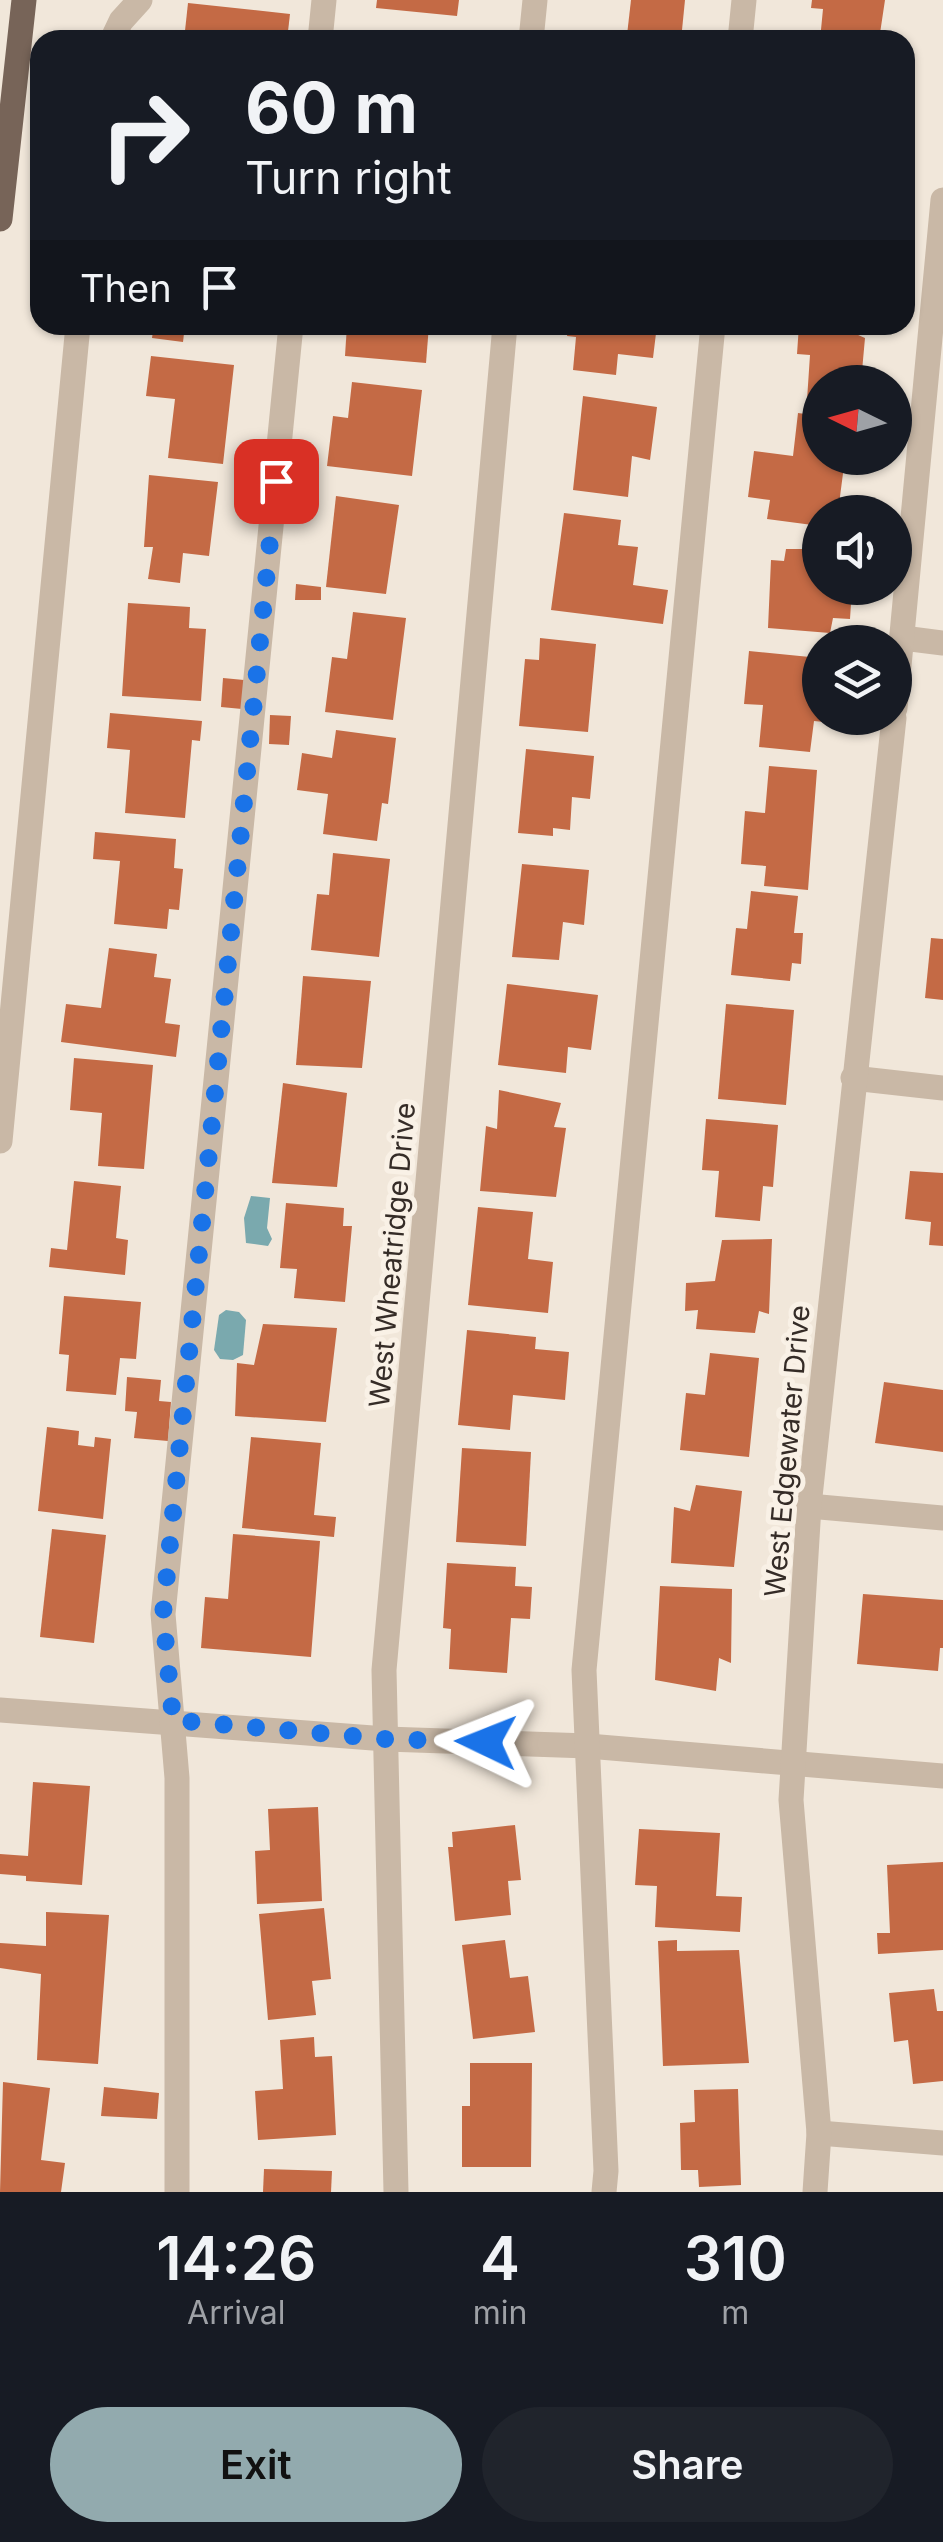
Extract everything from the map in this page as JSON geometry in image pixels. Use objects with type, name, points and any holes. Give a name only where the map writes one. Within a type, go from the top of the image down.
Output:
[{"type":"main road","points":[[0,218],[24,0]]},
{"type":"street","points":[[116,30],[140,0]]},
{"type":"street","points":[[321,30],[324,0]]},
{"type":"street","points":[[532,30],[535,0]]},
{"type":"street","points":[[741,30],[744,0]]},
{"type":"street","points":[[904,625],[943,200]]},
{"type":"street","points":[[0,1140],[77,335]]},
{"type":"street","points":[[177,2192],[177,1778],[163,1614],[290,335]]},
{"type":"street","name":"West Wheatridge Drive","points":[[396,2192],[384,1670],[505,335]]},
{"type":"street","points":[[604,2192],[584,1670],[712,335]]},
{"type":"street","points":[[912,639],[943,643]]},
{"type":"street","name":"West Edgewater Drive","points":[[815,2192],[820,2133],[791,1800],[809,1506],[892,735]]},
{"type":"street","points":[[853,1078],[943,1088]]},
{"type":"street","points":[[809,1506],[943,1518]]},
{"type":"street","points":[[0,1710],[386,1739],[588,1746],[943,1776]]},
{"type":"street","points":[[820,2133],[943,2143]]},
{"type":"water","points":[[251,1196],[270,1198],[267,1228],[272,1239],[268,1246],[246,1243],[244,1218]]},
{"type":"water","points":[[226,1310],[239,1312],[246,1320],[243,1355],[233,1360],[220,1359],[214,1350],[219,1315]]},
{"type":"building","points":[[377,0],[459,0],[457,16],[376,8]]},
{"type":"building","points":[[631,0],[685,0],[682,30],[628,30]]},
{"type":"building","points":[[812,0],[885,0],[880,30],[821,30],[823,9],[811,8]]},
{"type":"building","points":[[188,3],[290,14],[288,30],[185,30]]},
{"type":"building","points":[[152,335],[184,335],[183,342],[152,338]]},
{"type":"building","points":[[346,335],[428,335],[426,363],[345,356]]},
{"type":"building","points":[[656,335],[653,358],[618,354],[616,375],[573,370],[576,337],[567,336]]},
{"type":"building","points":[[798,335],[865,338],[863,365],[809,365],[810,355],[797,354]]},
{"type":"building","points":[[151,356],[234,365],[223,464],[168,458],[175,399],[146,396]]},
{"type":"building","points":[[352,382],[422,390],[412,476],[327,466],[333,416],[348,418]]},
{"type":"building","points":[[583,396],[657,407],[650,460],[632,456],[628,497],[573,490]]},
{"type":"building","points":[[798,413],[802,414],[802,475],[843,475],[840,495],[802,495],[802,524],[767,519],[770,500],[748,497],[754,451],[793,456]]},
{"type":"building","points":[[149,475],[218,482],[209,556],[183,553],[180,583],[148,579],[153,547],[144,547]]},
{"type":"building","points":[[336,496],[399,505],[386,594],[326,587]]},
{"type":"building","points":[[564,513],[621,520],[618,545],[638,547],[633,585],[668,590],[663,624],[551,610]]},
{"type":"building","points":[[786,549],[802,549],[802,605],[851,605],[850,619],[833,618],[832,625],[802,625],[802,631],[768,628],[771,560],[784,561]]},
{"type":"building","points":[[296,584],[321,587],[321,600],[295,600]]},
{"type":"building","points":[[128,603],[190,607],[189,628],[206,629],[201,701],[122,696]]},
{"type":"building","points":[[353,612],[406,618],[393,720],[325,712],[332,657],[347,659]]},
{"type":"building","points":[[540,638],[596,644],[588,732],[519,726],[525,659],[539,660]]},
{"type":"building","points":[[749,651],[802,656],[802,735],[812,735],[810,752],[759,747],[763,705],[744,704]]},
{"type":"building","points":[[223,678],[244,680],[242,709],[221,707]]},
{"type":"building","points":[[110,713],[202,721],[200,741],[192,740],[185,818],[125,813],[130,750],[107,748]]},
{"type":"building","points":[[270,715],[291,716],[289,745],[269,744]]},
{"type":"building","points":[[336,730],[396,738],[388,804],[382,803],[377,841],[323,834],[328,794],[297,790],[302,753],[332,758]]},
{"type":"building","points":[[526,749],[594,756],[590,799],[572,797],[570,830],[553,828],[553,836],[518,833]]},
{"type":"building","points":[[769,766],[817,770],[808,890],[764,886],[766,866],[741,864],[745,811],[765,813]]},
{"type":"building","points":[[95,832],[176,839],[174,868],[183,869],[179,910],[169,909],[167,929],[114,924],[120,861],[93,859]]},
{"type":"building","points":[[333,853],[390,859],[379,957],[311,950],[317,894],[329,895]]},
{"type":"building","points":[[522,864],[589,870],[584,925],[563,922],[559,960],[512,957]]},
{"type":"building","points":[[751,891],[798,896],[794,933],[803,933],[801,964],[792,963],[790,981],[731,975],[736,928],[747,929]]},
{"type":"building","points":[[931,938],[943,939],[943,1000],[925,998]]},
{"type":"building","points":[[109,948],[157,954],[154,977],[171,979],[165,1023],[180,1025],[176,1057],[61,1042],[66,1004],[101,1008]]},
{"type":"building","points":[[303,976],[371,981],[362,1068],[296,1065]]},
{"type":"building","points":[[507,984],[598,995],[591,1050],[568,1047],[566,1073],[498,1065]]},
{"type":"building","points":[[726,1004],[794,1010],[786,1105],[718,1099]]},
{"type":"building","points":[[74,1058],[153,1065],[144,1169],[98,1166],[102,1113],[70,1110]]},
{"type":"building","points":[[283,1083],[347,1093],[337,1187],[272,1183]]},
{"type":"building","points":[[499,1090],[561,1103],[554,1127],[566,1128],[556,1197],[480,1191],[486,1126],[497,1129]]},
{"type":"building","points":[[706,1119],[778,1125],[773,1187],[763,1186],[760,1221],[715,1217],[719,1171],[702,1170]]},
{"type":"building","points":[[910,1171],[943,1173],[943,1246],[929,1245],[931,1222],[905,1219]]},
{"type":"building","points":[[74,1181],[121,1186],[116,1238],[128,1240],[125,1275],[49,1267],[51,1248],[67,1250]]},
{"type":"building","points":[[286,1203],[344,1208],[343,1226],[352,1226],[345,1302],[294,1298],[297,1269],[280,1268]]},
{"type":"building","points":[[478,1207],[533,1212],[528,1259],[553,1262],[548,1313],[468,1305]]},
{"type":"building","points":[[772,1239],[769,1314],[759,1311],[755,1333],[696,1329],[698,1310],[685,1311],[686,1283],[715,1281],[722,1240]]},
{"type":"building","points":[[64,1296],[141,1302],[136,1359],[120,1358],[116,1395],[66,1391],[69,1355],[59,1354]]},
{"type":"building","points":[[263,1324],[337,1328],[326,1422],[235,1416],[237,1363],[254,1365]]},
{"type":"building","points":[[467,1330],[536,1337],[535,1349],[569,1352],[565,1400],[513,1395],[510,1430],[458,1425]]},
{"type":"building","points":[[710,1353],[759,1358],[749,1457],[680,1450],[686,1393],[705,1395]]},
{"type":"building","points":[[127,1377],[161,1380],[159,1401],[171,1402],[168,1441],[134,1438],[137,1412],[125,1411]]},
{"type":"building","points":[[884,1382],[943,1390],[943,1452],[875,1443]]},
{"type":"building","points":[[47,1427],[79,1431],[78,1445],[94,1447],[95,1437],[111,1439],[103,1519],[38,1511]]},
{"type":"building","points":[[251,1437],[321,1443],[314,1515],[336,1517],[334,1537],[242,1528]]},
{"type":"building","points":[[462,1448],[531,1452],[526,1546],[456,1542]]},
{"type":"building","points":[[696,1485],[742,1491],[734,1567],[671,1563],[674,1507],[690,1511]]},
{"type":"building","points":[[52,1529],[106,1535],[94,1643],[40,1637]]},
{"type":"building","points":[[233,1534],[320,1541],[311,1657],[201,1648],[205,1597],[228,1599]]},
{"type":"building","points":[[447,1563],[516,1567],[515,1586],[532,1587],[530,1619],[511,1618],[507,1673],[449,1669],[451,1629],[443,1628]]},
{"type":"building","points":[[660,1586],[732,1589],[731,1663],[719,1658],[716,1691],[655,1680]]},
{"type":"building","points":[[863,1594],[943,1600],[943,1648],[938,1671],[857,1664]]},
{"type":"building","points":[[33,1782],[90,1786],[82,1885],[26,1881],[26,1876],[0,1874],[0,1854],[28,1856]]},
{"type":"building","points":[[318,1807],[322,1901],[257,1904],[255,1851],[270,1850],[268,1809]]},
{"type":"building","points":[[515,1825],[521,1880],[508,1881],[511,1915],[455,1921],[448,1847],[453,1847],[452,1832]]},
{"type":"building","points":[[639,1829],[720,1833],[716,1896],[742,1897],[740,1932],[655,1927],[657,1886],[635,1885]]},
{"type":"building","points":[[943,1862],[943,1950],[878,1954],[877,1933],[890,1933],[887,1865]]},
{"type":"building","points":[[324,1908],[331,1979],[312,1981],[316,2015],[268,2020],[259,1914]]},
{"type":"building","points":[[46,1912],[109,1915],[98,2064],[37,2060],[41,1974],[0,1968],[0,1943],[46,1946]]},
{"type":"building","points":[[505,1940],[510,1978],[528,1976],[535,2032],[473,2039],[462,1945]]},
{"type":"building","points":[[677,1940],[677,1951],[739,1950],[749,2063],[663,2066],[658,1941]]},
{"type":"building","points":[[934,1989],[937,2011],[943,2011],[943,2081],[913,2084],[908,2040],[894,2042],[889,1993]]},
{"type":"building","points":[[314,2037],[315,2057],[332,2056],[336,2135],[258,2140],[255,2091],[283,2089],[280,2040]]},
{"type":"building","points":[[470,2063],[532,2063],[531,2167],[462,2167],[462,2106],[470,2106]]},
{"type":"building","points":[[3,2082],[50,2088],[41,2160],[65,2163],[61,2192],[0,2192]]},
{"type":"building","points":[[104,2087],[159,2093],[157,2119],[101,2116]]},
{"type":"building","points":[[738,2089],[741,2185],[699,2187],[698,2170],[681,2170],[680,2123],[695,2122],[694,2090]]},
{"type":"building","points":[[264,2169],[332,2171],[331,2192],[263,2192]]},
{"type":"route","points":[[276,481],[163,1614],[173,1720],[386,1739],[486,1742]]}]
